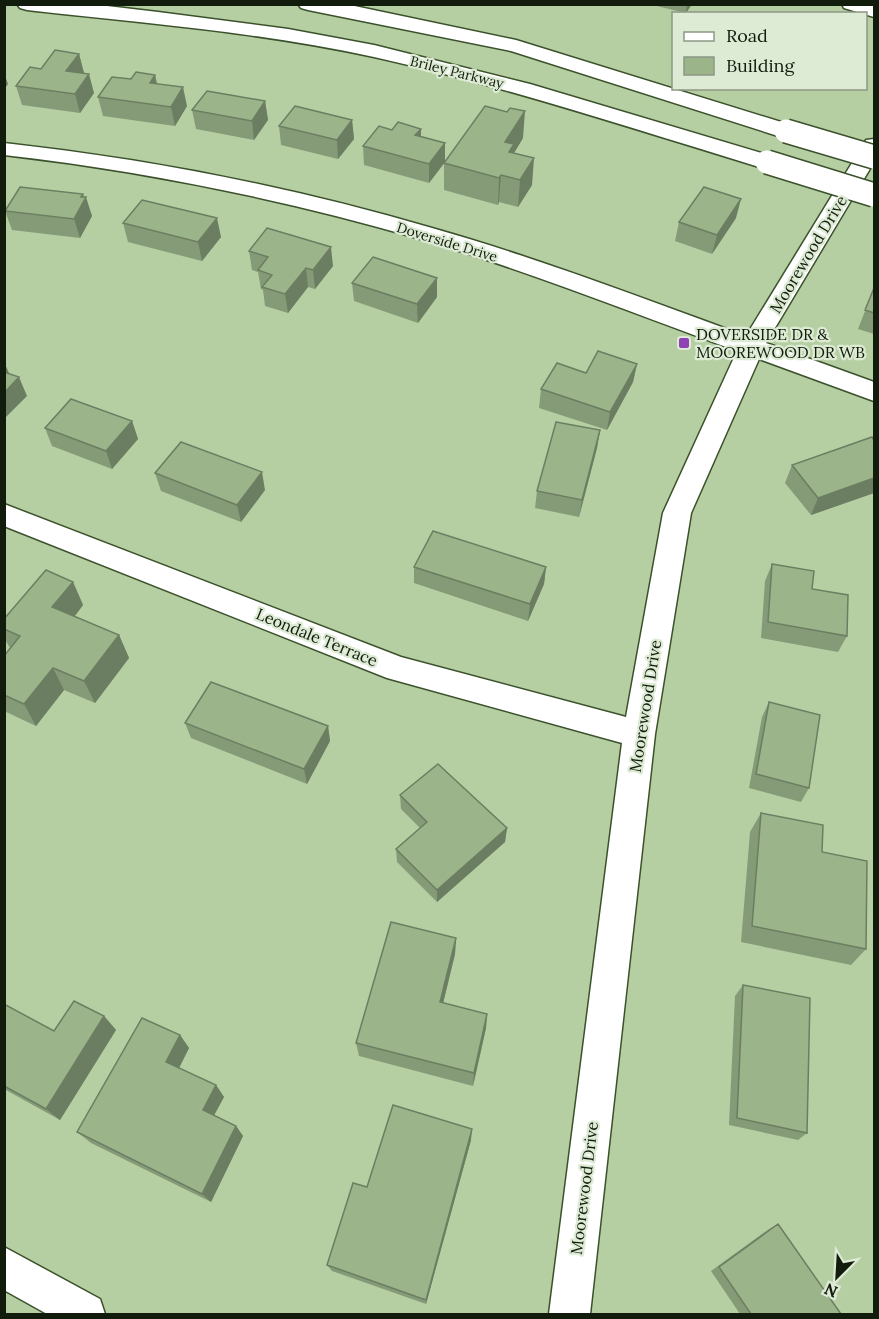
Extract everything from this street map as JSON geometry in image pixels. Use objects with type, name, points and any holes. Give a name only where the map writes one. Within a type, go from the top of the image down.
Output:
[{"type":"highway","name":"Briley Parkway","points":[[27,4],[244,27],[373,51],[507,84],[874,195]]},
{"type":"highway","points":[[308,4],[516,46],[874,157]]},
{"type":"street","points":[[851,4],[874,11]]},
{"type":"street","name":"Moorewood Drive","points":[[568,1314],[639,734],[677,513],[751,348],[874,145]]},
{"type":"street","name":"Doverside Drive","points":[[4,149],[94,159],[267,192],[414,230],[594,289],[874,392]]},
{"type":"street","name":"Leondale Terrace","points":[[4,514],[398,669],[639,734]]},
{"type":"street","points":[[4,1267],[85,1314]]},
{"type":"building","points":[[55,50],[79,54],[66,71],[89,74],[75,94],[16,86],[30,67],[41,69]]},
{"type":"building","points":[[136,72],[155,75],[150,83],[183,87],[171,107],[98,97],[112,77],[131,79]]},
{"type":"building","points":[[207,91],[265,101],[252,121],[192,110]]},
{"type":"building","points":[[295,106],[352,120],[337,140],[279,126]]},
{"type":"building","points":[[485,106],[507,112],[510,108],[525,111],[505,142],[514,144],[509,152],[534,158],[520,180],[501,175],[499,178],[444,163]]},
{"type":"building","points":[[398,122],[421,129],[415,135],[445,143],[429,164],[363,146],[379,126],[392,130]]},
{"type":"building","points":[[20,187],[83,194],[81,197],[86,197],[74,219],[5,211]]},
{"type":"building","points":[[704,187],[741,199],[717,235],[679,222]]},
{"type":"building","points":[[142,200],[217,218],[198,242],[123,223]]},
{"type":"building","points":[[267,228],[331,247],[313,270],[306,268],[285,294],[262,287],[272,275],[258,270],[268,257],[249,251]]},
{"type":"building","points":[[373,257],[437,278],[417,304],[352,283]]},
{"type":"building","points":[[874,288],[874,313],[865,310]]},
{"type":"building","points":[[598,351],[637,364],[610,412],[541,389],[557,363],[586,373]]},
{"type":"building","points":[[4,372],[19,377],[4,393]]},
{"type":"building","points":[[71,399],[132,421],[106,451],[45,428]]},
{"type":"building","points":[[556,422],[600,430],[582,500],[537,491]]},
{"type":"building","points":[[872,437],[874,440],[874,478],[818,498],[792,465]]},
{"type":"building","points":[[181,442],[262,472],[237,505],[155,473]]},
{"type":"building","points":[[433,531],[546,567],[530,604],[414,567]]},
{"type":"building","points":[[772,564],[814,571],[812,589],[848,595],[847,636],[768,622]]},
{"type":"building","points":[[46,570],[73,582],[52,607],[119,635],[84,681],[53,668],[24,704],[4,695],[4,656],[20,636],[4,629],[4,619]]},
{"type":"building","points":[[211,682],[328,726],[304,769],[185,723]]},
{"type":"building","points":[[769,702],[820,715],[809,788],[756,774]]},
{"type":"building","points":[[438,764],[507,828],[437,890],[396,849],[427,822],[400,795]]},
{"type":"building","points":[[761,813],[823,825],[822,852],[867,861],[866,949],[752,926]]},
{"type":"building","points":[[391,922],[456,938],[440,1002],[487,1014],[474,1073],[356,1043]]},
{"type":"building","points":[[743,985],[810,998],[807,1133],[737,1118]]},
{"type":"building","points":[[74,1001],[104,1016],[46,1109],[4,1086],[4,1004],[54,1031]]},
{"type":"building","points":[[142,1018],[180,1035],[166,1062],[216,1085],[203,1110],[236,1126],[202,1194],[77,1132]]},
{"type":"building","points":[[393,1105],[472,1129],[426,1300],[327,1265],[353,1183],[367,1187]]},
{"type":"building","points":[[778,1224],[841,1314],[751,1314],[719,1267]]},
{"type":"place","name":"DOVERSIDE DR & MOOREWOOD DR WB","points":[[684,343]]}]
